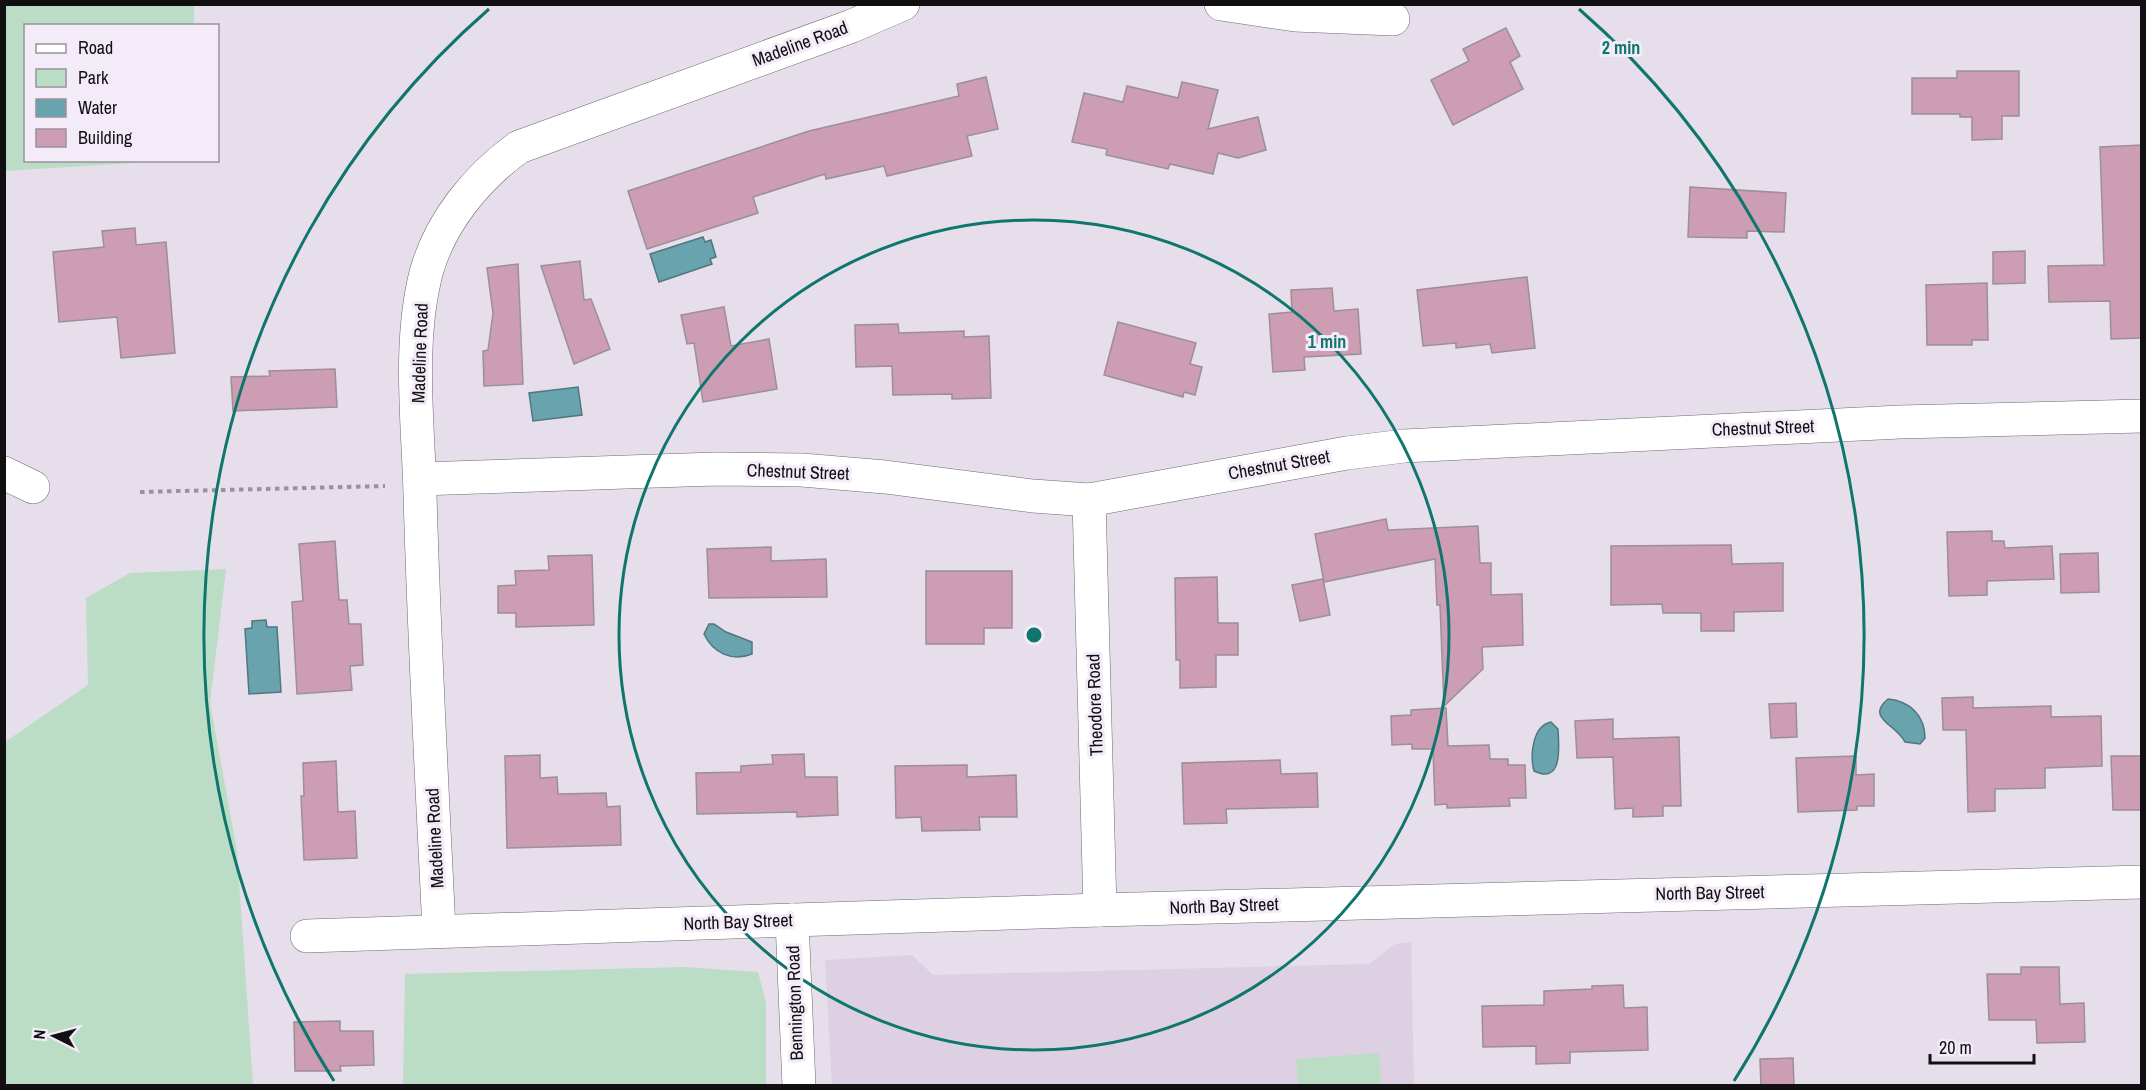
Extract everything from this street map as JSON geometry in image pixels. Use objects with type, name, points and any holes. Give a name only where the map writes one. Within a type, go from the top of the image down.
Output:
[{"type":"street","name":"Madeline Road","points":[[439,930],[420,479],[417,330],[427,270],[440,240],[466,195],[491,167],[519,147],[559,130],[852,26],[903,4]]},
{"type":"street","points":[[1221,4],[1295,15],[1393,19]]},
{"type":"street","name":"Chestnut Street","points":[[420,479],[715,469],[802,470],[1089,500],[1347,453],[1404,446],[1900,422],[2142,416]]},
{"type":"street","name":"Theodore Road","points":[[1089,500],[1100,910]]},
{"type":"street","name":"North Bay Street","points":[[307,936],[1100,910],[2142,882]]},
{"type":"street","name":"Bennington Road","points":[[792,920],[799,1086]]},
{"type":"path","points":[[140,492],[387,486]]},
{"type":"shaded area","points":[[1411,942],[1414,1085],[832,1085],[825,960],[912,955],[933,975],[1369,964],[1395,944]]},
{"type":"green space","points":[[5,4],[194,5],[194,24],[24,24],[24,162],[148,162],[5,171]]},
{"type":"green space","points":[[226,569],[210,703],[237,851],[253,1085],[5,1085],[5,742],[88,685],[86,598],[130,573]]},
{"type":"green space","points":[[684,967],[758,972],[766,1003],[766,1085],[403,1085],[405,974]]},
{"type":"green space","points":[[1379,1053],[1381,1085],[1298,1085],[1296,1059]]},
{"type":"water","points":[[703,237],[705,242],[711,240],[716,257],[710,259],[712,264],[659,282],[650,254]]},
{"type":"water","points":[[578,387],[582,415],[533,421],[529,393]]},
{"type":"water","points":[[266,620],[267,627],[277,627],[281,692],[249,694],[245,629],[252,628],[252,621]]},
{"type":"water","points":[[709,624],[714,624],[726,632],[752,642],[752,654],[737,657],[718,651],[704,634]]},
{"type":"water","points":[[1888,699],[1903,703],[1915,711],[1924,730],[1925,738],[1920,744],[1905,742],[1884,721],[1880,711]]},
{"type":"water","points":[[1551,722],[1558,729],[1557,762],[1555,769],[1543,774],[1534,771],[1532,758],[1534,742],[1540,729]]},
{"type":"building","points":[[1506,28],[1520,56],[1510,62],[1523,89],[1453,125],[1431,80],[1469,61],[1463,49]]},
{"type":"building","points":[[1957,71],[2019,71],[2019,116],[2002,116],[2002,139],[1972,140],[1972,117],[1960,117],[1960,114],[1912,114],[1912,78],[1957,78]]},
{"type":"building","points":[[986,77],[998,129],[967,136],[972,156],[887,176],[884,166],[826,179],[825,174],[753,197],[758,213],[647,249],[628,191],[809,131],[959,96],[957,84]]},
{"type":"building","points":[[1182,82],[1218,90],[1208,129],[1258,117],[1266,150],[1238,158],[1218,153],[1213,174],[1170,164],[1168,169],[1106,155],[1107,149],[1072,142],[1084,93],[1123,102],[1127,86],[1178,98]]},
{"type":"building","points":[[2142,145],[2142,338],[2111,339],[2110,301],[2049,302],[2048,266],[2104,265],[2100,147]]},
{"type":"building","points":[[1690,187],[1786,193],[1784,232],[1747,231],[1747,238],[1688,237]]},
{"type":"building","points":[[135,228],[136,245],[166,242],[175,353],[121,358],[117,317],[59,322],[53,252],[104,247],[102,231]]},
{"type":"building","points":[[2025,251],[2025,283],[1993,284],[1993,252]]},
{"type":"building","points":[[580,261],[584,300],[591,299],[610,349],[574,364],[541,266]]},
{"type":"building","points":[[518,264],[523,384],[484,386],[483,351],[488,350],[493,313],[487,268]]},
{"type":"building","points":[[1527,277],[1535,348],[1492,353],[1490,344],[1456,348],[1456,343],[1423,346],[1417,290]]},
{"type":"building","points":[[1987,283],[1988,340],[1972,340],[1972,345],[1927,345],[1926,285]]},
{"type":"building","points":[[1332,288],[1334,311],[1358,309],[1361,354],[1304,357],[1305,370],[1273,372],[1269,314],[1292,312],[1291,290]]},
{"type":"building","points":[[724,307],[731,346],[769,339],[777,389],[703,402],[694,343],[687,344],[681,315]]},
{"type":"building","points":[[1118,322],[1196,343],[1190,364],[1202,367],[1195,395],[1184,392],[1183,397],[1104,375]]},
{"type":"building","points":[[898,324],[899,333],[964,331],[964,337],[989,336],[991,398],[952,399],[952,394],[893,395],[892,366],[856,367],[855,325]]},
{"type":"building","points":[[335,369],[337,407],[233,411],[231,377],[270,376],[269,371]]},
{"type":"building","points":[[1386,519],[1388,530],[1478,526],[1480,563],[1491,563],[1491,595],[1522,594],[1523,645],[1482,647],[1483,669],[1444,706],[1440,605],[1437,605],[1435,559],[1324,582],[1315,534]]},
{"type":"building","points":[[1992,531],[1992,541],[2004,541],[2005,548],[2052,546],[2054,579],[1987,581],[1987,595],[1949,596],[1947,532]]},
{"type":"building","points":[[335,541],[339,600],[347,600],[349,624],[361,624],[363,665],[350,666],[352,690],[297,694],[292,602],[303,601],[299,544]]},
{"type":"building","points":[[1731,545],[1732,564],[1783,563],[1783,611],[1734,612],[1734,631],[1701,631],[1701,613],[1663,613],[1662,604],[1611,605],[1611,546]]},
{"type":"building","points":[[771,547],[771,561],[826,559],[827,597],[709,598],[707,549]]},
{"type":"building","points":[[2098,553],[2099,592],[2061,593],[2060,554]]},
{"type":"building","points":[[592,555],[594,625],[516,627],[516,613],[498,613],[498,586],[516,585],[515,571],[549,570],[548,556]]},
{"type":"building","points":[[926,571],[1012,571],[1012,628],[984,628],[984,644],[926,644]]},
{"type":"building","points":[[1217,577],[1218,623],[1238,623],[1238,655],[1216,655],[1216,687],[1180,688],[1180,660],[1176,660],[1175,578]]},
{"type":"building","points":[[1323,579],[1330,615],[1300,621],[1292,585]]},
{"type":"building","points":[[1973,697],[1973,708],[2051,706],[2051,717],[2101,716],[2102,766],[2045,768],[2045,788],[1995,789],[1995,811],[1968,812],[1966,730],[1943,730],[1942,698]]},
{"type":"building","points":[[1796,703],[1797,737],[1771,738],[1769,704]]},
{"type":"building","points":[[1446,708],[1448,746],[1489,745],[1490,759],[1508,759],[1508,765],[1525,765],[1526,798],[1509,798],[1510,806],[1447,808],[1447,804],[1435,805],[1433,749],[1412,749],[1412,744],[1392,745],[1391,716],[1411,715],[1411,710]]},
{"type":"building","points":[[1613,719],[1613,739],[1679,737],[1681,806],[1663,806],[1663,816],[1633,817],[1633,808],[1615,809],[1613,757],[1577,758],[1575,721]]},
{"type":"building","points":[[804,754],[805,777],[837,777],[838,815],[797,817],[797,812],[697,814],[696,773],[741,772],[741,766],[773,764],[772,755]]},
{"type":"building","points":[[540,755],[540,778],[557,777],[558,794],[606,793],[607,807],[620,806],[621,845],[507,848],[505,756]]},
{"type":"building","points":[[1856,756],[1856,775],[1874,774],[1874,806],[1857,806],[1857,810],[1798,812],[1796,758]]},
{"type":"building","points":[[2111,756],[2142,756],[2142,810],[2113,810]]},
{"type":"building","points":[[1280,760],[1281,774],[1317,773],[1318,807],[1226,809],[1227,823],[1184,824],[1182,763]]},
{"type":"building","points":[[336,761],[338,812],[355,811],[357,858],[304,860],[301,796],[304,796],[303,763]]},
{"type":"building","points":[[967,765],[967,777],[1016,775],[1017,817],[979,817],[980,830],[922,831],[921,817],[896,818],[895,766]]},
{"type":"building","points":[[2021,967],[2059,967],[2060,1004],[2084,1003],[2085,1042],[2037,1043],[2036,1020],[1989,1020],[1987,974],[2021,974]]},
{"type":"building","points":[[1623,985],[1624,1008],[1647,1007],[1648,1050],[1570,1052],[1570,1063],[1536,1064],[1536,1046],[1483,1047],[1482,1006],[1544,1005],[1544,991]]},
{"type":"building","points":[[340,1021],[340,1031],[373,1031],[374,1065],[340,1066],[341,1071],[295,1071],[294,1022]]},
{"type":"building","points":[[1793,1058],[1794,1086],[1761,1086],[1760,1059]]}]
